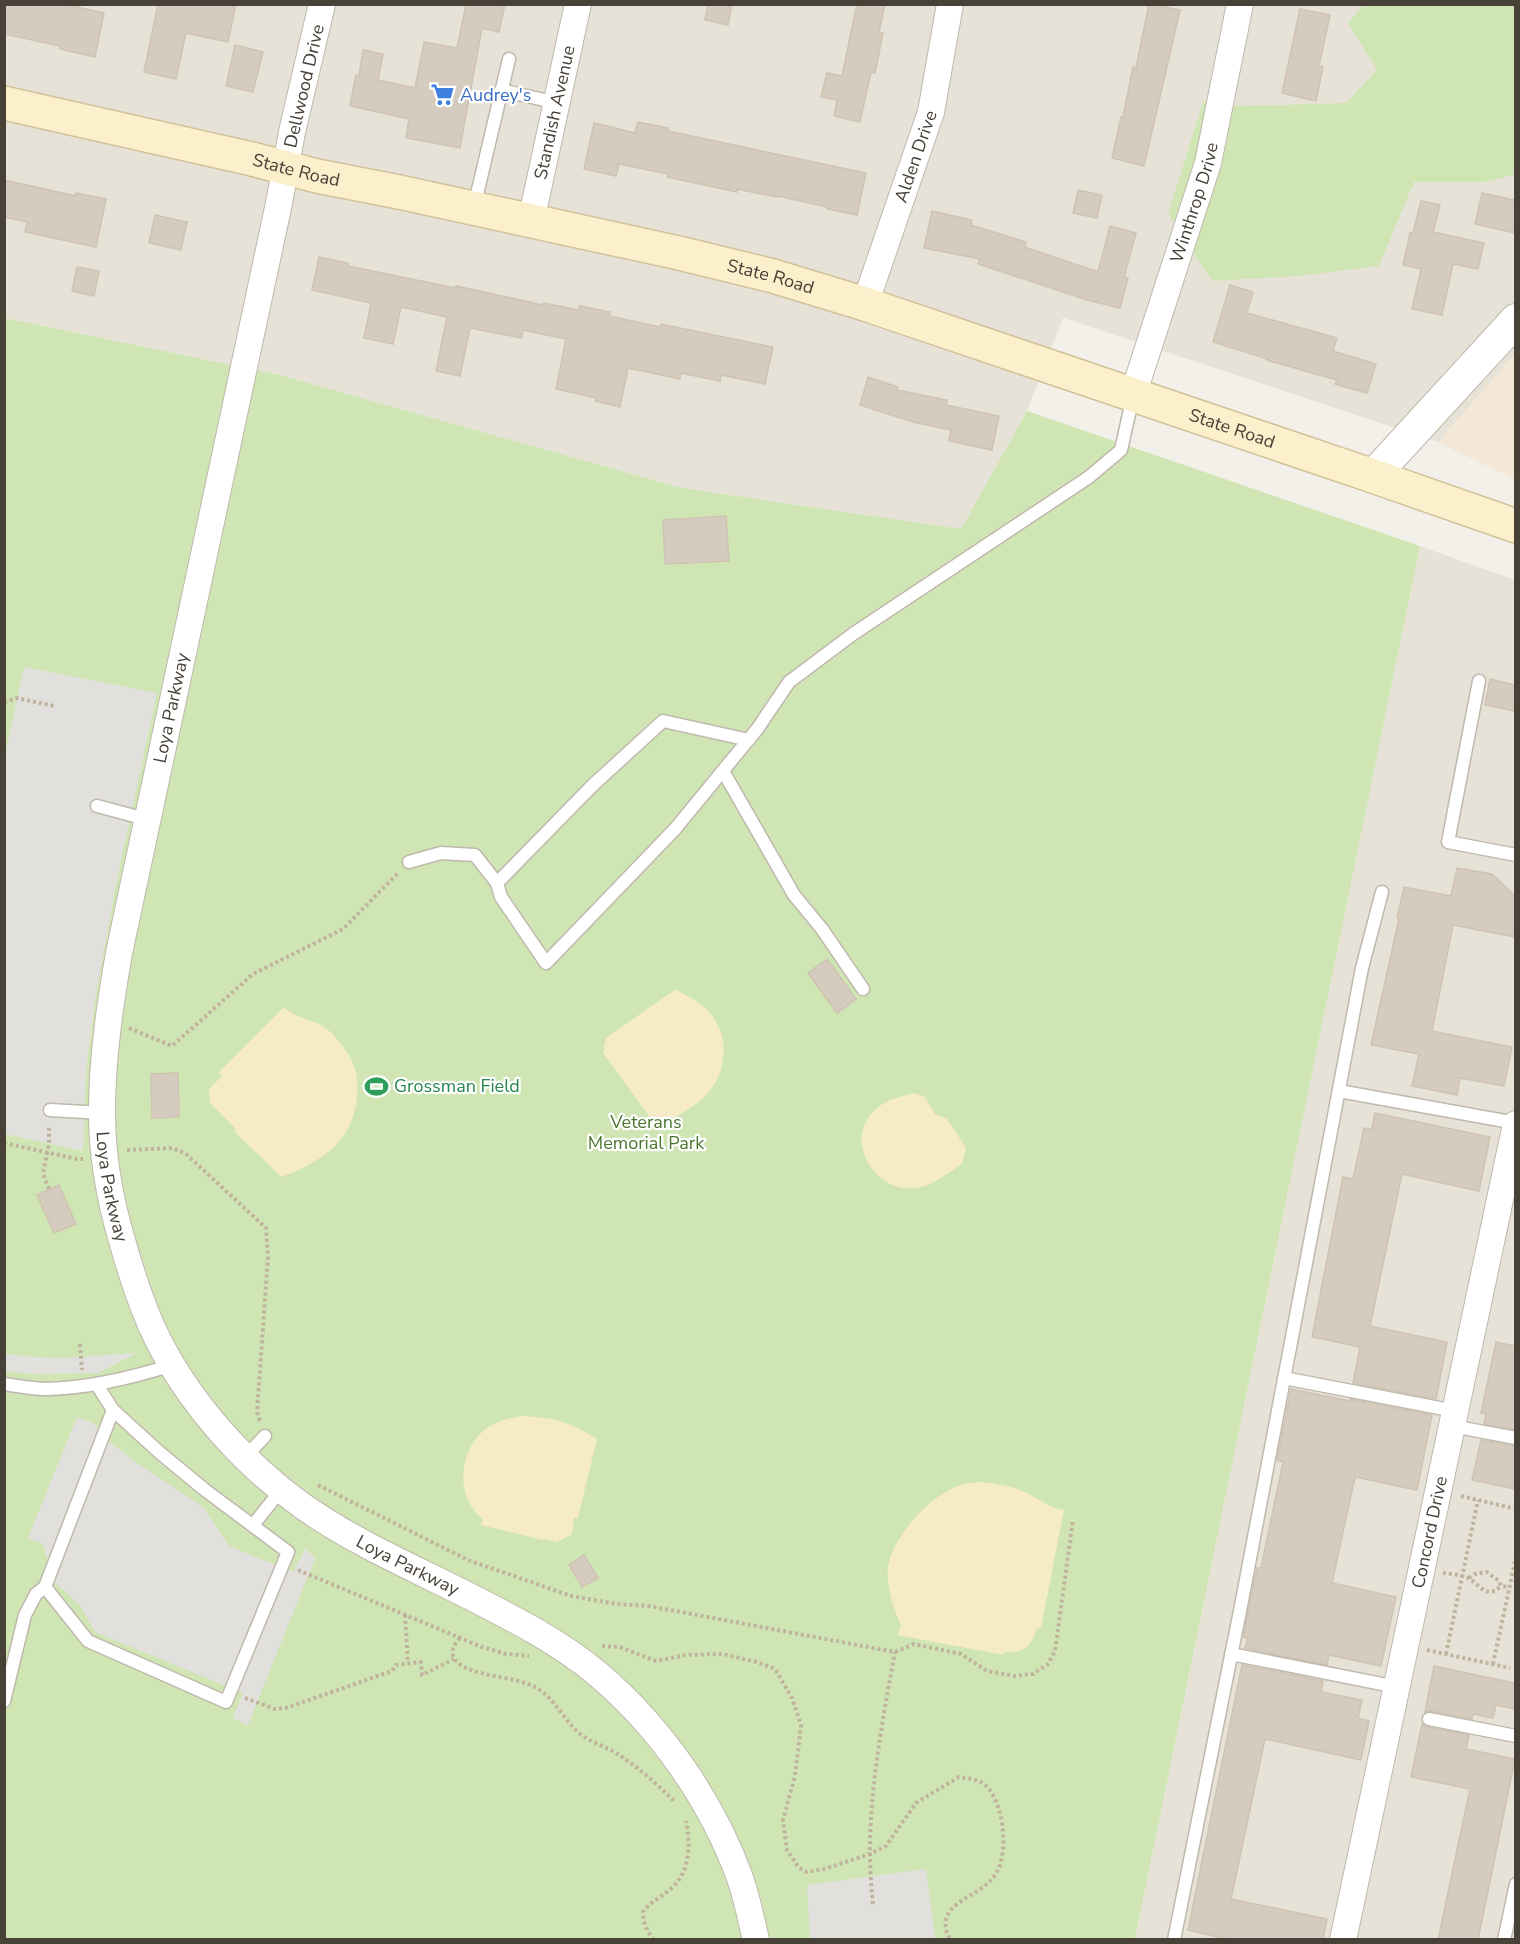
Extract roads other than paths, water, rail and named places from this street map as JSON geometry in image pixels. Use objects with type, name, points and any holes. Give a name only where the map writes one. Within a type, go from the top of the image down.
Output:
[{"type":"main road","name":"State Road","points":[[4,103],[317,176],[739,266],[866,304],[1515,526]]},
{"type":"street","name":"Dellwood Drive","points":[[285,167],[322,4]]},
{"type":"street","name":"Standish Avenue","points":[[531,221],[578,4]]},
{"type":"street","name":"Alden Drive","points":[[866,304],[931,112],[950,4]]},
{"type":"street","name":"Winthrop Drive","points":[[1133,395],[1208,163],[1240,4]]},
{"type":"street","name":"Loya Parkway","points":[[285,167],[119,953],[103,1069],[102,1113],[104,1157],[117,1224],[133,1280],[157,1338],[172,1365],[207,1415],[245,1457],[281,1490],[330,1524],[546,1638],[598,1674],[661,1740],[695,1787],[720,1831],[740,1880],[756,1940]]},
{"type":"street","points":[[1373,476],[1515,320]]},
{"type":"street","name":"Concord Drive","points":[[1343,1940],[1514,1137]]},
{"type":"lane","points":[[474,208],[509,59]]},
{"type":"lane","points":[[501,90],[557,103]]},
{"type":"lane","points":[[409,862],[441,853],[475,855],[496,883],[501,897],[546,963],[675,829],[749,740],[789,682],[853,634],[1089,477],[1121,450],[1133,395]]},
{"type":"lane","points":[[1479,681],[1448,842],[1515,855]]},
{"type":"lane","points":[[496,883],[592,785],[663,721],[749,740]]},
{"type":"lane","points":[[723,771],[794,895],[822,929],[863,989]]},
{"type":"lane","points":[[97,806],[146,819]]},
{"type":"lane","points":[[1174,1940],[1362,968],[1382,892]]},
{"type":"lane","points":[[1339,1091],[1514,1137]]},
{"type":"lane","points":[[50,1110],[102,1113]]},
{"type":"lane","points":[[4,1384],[45,1389],[97,1385],[172,1365]]},
{"type":"lane","points":[[1284,1378],[1453,1418],[1515,1438]]},
{"type":"lane","points":[[45,1587],[88,1641],[226,1702],[288,1551],[205,1490],[159,1452],[113,1410],[97,1385]]},
{"type":"lane","points":[[4,1701],[25,1615],[36,1594],[45,1587],[113,1410]]},
{"type":"lane","points":[[245,1457],[265,1437]]},
{"type":"lane","points":[[253,1525],[281,1490]]},
{"type":"lane","points":[[1231,1654],[1397,1687]]},
{"type":"lane","points":[[1429,1719],[1515,1736]]},
{"type":"lane","points":[[1504,1940],[1515,1884]]},
{"type":"place","name":"Audrey's","points":[[442,95]]},
{"type":"place","name":"Grossman Field","points":[[376,1086]]},
{"type":"park label","name":"Veterans Memorial Park","points":[[646,1132]]}]
